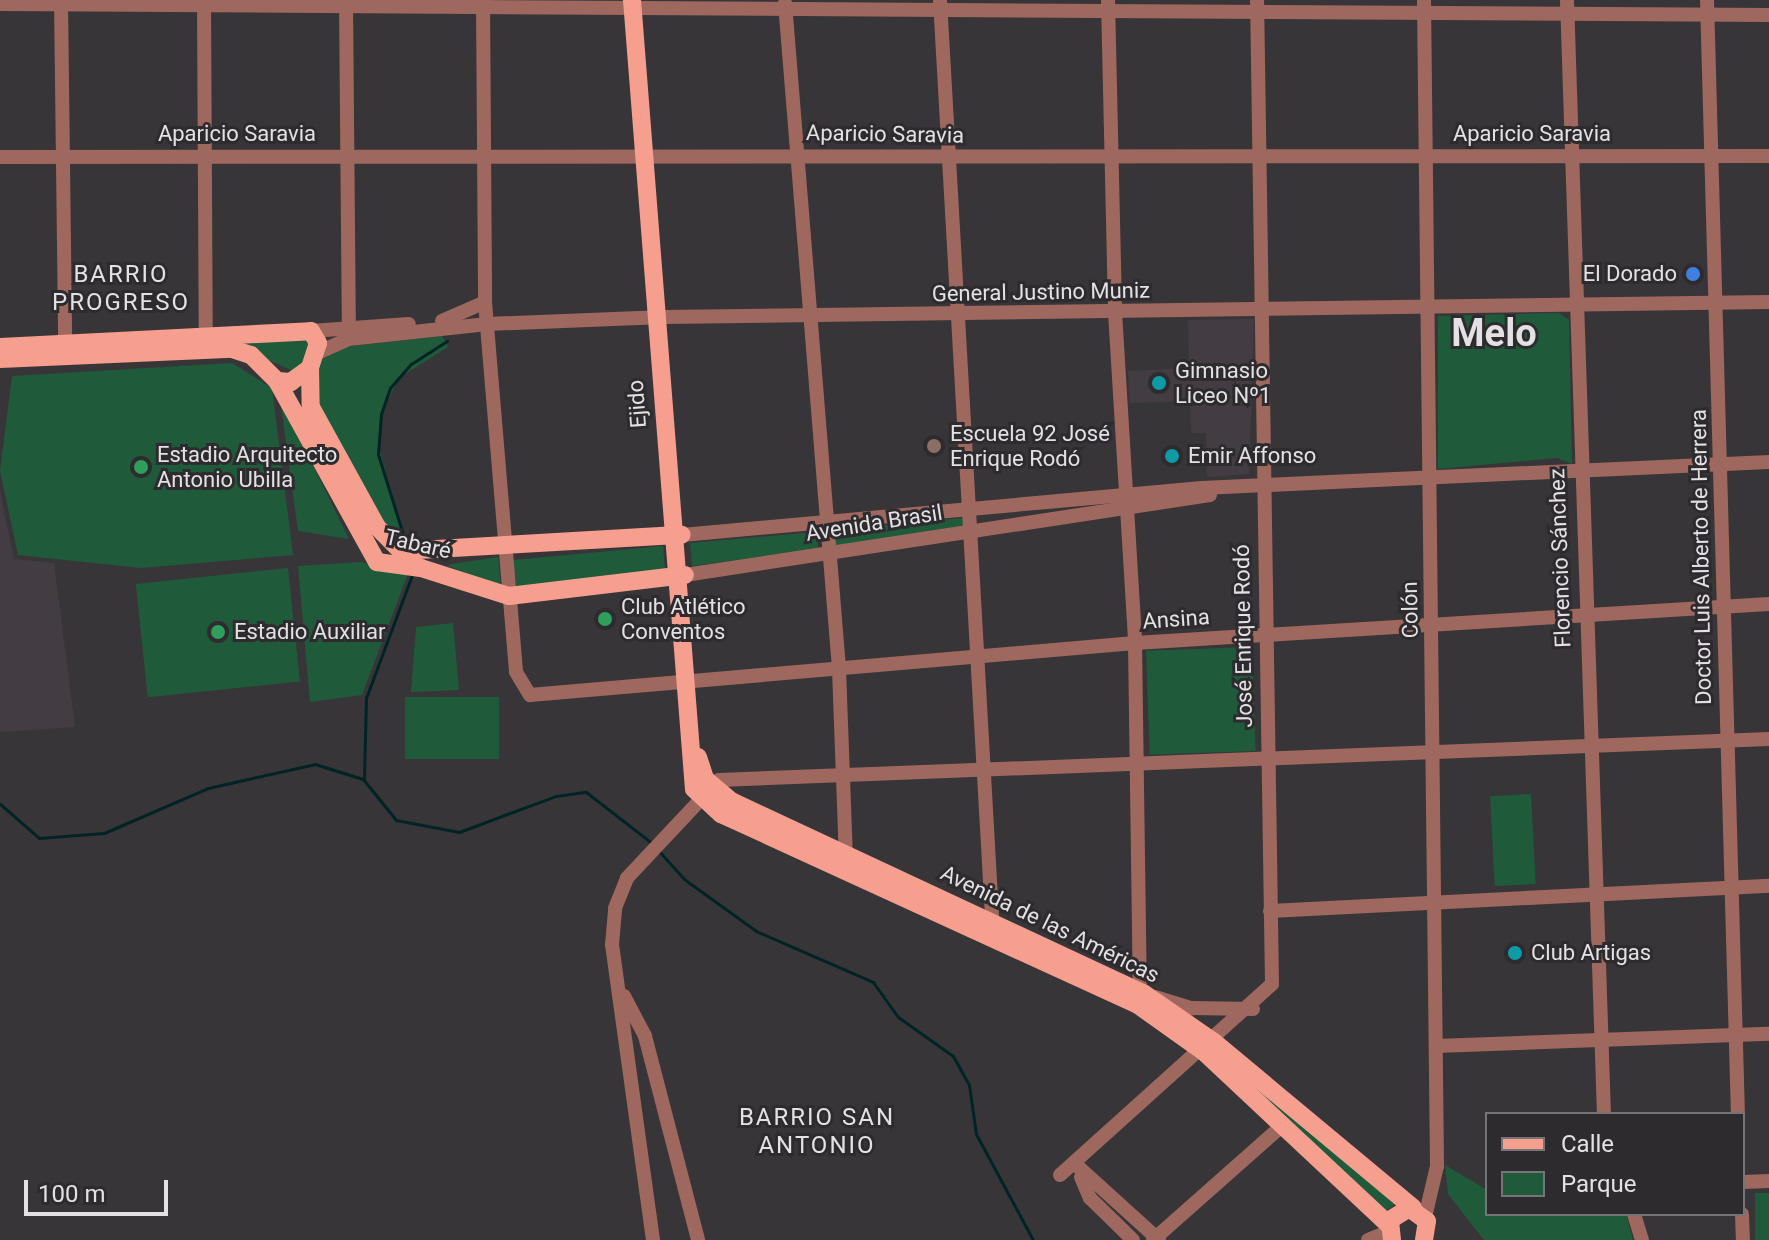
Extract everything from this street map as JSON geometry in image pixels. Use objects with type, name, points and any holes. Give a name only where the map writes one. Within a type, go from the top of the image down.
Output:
[{"type":"main road","name":"Ejido","points":[[637,5],[688,685],[700,769],[708,794]]},
{"type":"main road","points":[[0,359],[65,350],[206,342],[311,331]]},
{"type":"main road","name":"Tabaré","points":[[311,331],[314,360],[311,407],[377,527],[400,559]]},
{"type":"main road","points":[[206,342],[251,355],[277,381],[291,382],[314,360]]},
{"type":"main road","points":[[0,347],[65,350]]},
{"type":"main road","name":"Tabaré","points":[[277,381],[369,557],[422,561],[504,550]]},
{"type":"main road","name":"Avenida Brasil","points":[[504,550],[677,535]]},
{"type":"main road","name":"Tabaré","points":[[422,561],[509,596]]},
{"type":"main road","name":"Avenida Brasil","points":[[509,596],[680,576]]},
{"type":"main road","name":"Avenida de las Américas","points":[[708,794],[846,863],[995,929],[1141,999],[1209,1047],[1425,1226]]},
{"type":"main road","name":"Avenida de las Américas","points":[[1209,1047],[1390,1232]]},
{"type":"main road","points":[[1390,1232],[1398,1211],[1425,1226]]},
{"type":"street","name":"Florencio Sánchez","points":[[1567,0],[1592,892],[1597,1039],[1604,1112]]},
{"type":"street","points":[[61,2],[65,350]]},
{"type":"street","points":[[204,2],[206,342]]},
{"type":"street","points":[[0,4],[346,2],[1424,7],[1567,16],[1707,7],[1769,15]]},
{"type":"street","points":[[346,2],[349,333]]},
{"type":"street","points":[[483,4],[485,302],[509,596]]},
{"type":"street","points":[[785,4],[807,317],[839,669],[846,779],[846,863]]},
{"type":"street","points":[[941,6],[946,157],[967,511],[989,772],[995,929]]},
{"type":"street","points":[[1109,6],[1115,312],[1135,643],[1141,999],[1192,1008],[1253,1009]]},
{"type":"street","name":"José Enrique Rodó","points":[[1060,1175],[1077,1166],[1253,1009],[1272,984],[1257,6]]},
{"type":"street","name":"Colón","points":[[1424,7],[1437,1166],[1425,1226]]},
{"type":"street","name":"Doctor Luis Alberto de Herrera","points":[[1707,7],[1718,303],[1726,740],[1738,1112]]},
{"type":"street","name":"Aparicio Saravia","points":[[0,157],[1769,156]]},
{"type":"street","name":"General Justino Muniz","points":[[314,360],[349,333],[453,319],[485,302]]},
{"type":"street","name":"General Justino Muniz","points":[[311,331],[349,333],[659,317],[956,316],[1769,302]]},
{"type":"street","name":"Avenida Brasil","points":[[677,535],[967,511],[1125,502],[1263,486],[1769,462]]},
{"type":"street","name":"Avenida Brasil","points":[[680,576],[971,532],[1125,502]]},
{"type":"street","name":"Ansina","points":[[509,596],[516,672],[530,695],[688,685],[1135,643],[1769,604]]},
{"type":"street","points":[[653,1240],[618,986],[615,908],[645,856],[719,780],[846,779],[1137,762],[1769,739]]},
{"type":"street","points":[[1270,911],[1592,892],[1769,886]]},
{"type":"street","points":[[618,986],[645,1036],[698,1240]]},
{"type":"street","points":[[1436,1046],[1769,1034]]},
{"type":"street","points":[[1077,1166],[1156,1239],[1284,1124]]},
{"type":"street","points":[[1077,1166],[1090,1198],[1133,1240]]},
{"type":"street","points":[[1745,1182],[1769,1181]]},
{"type":"street","points":[[1635,1216],[1642,1240]]},
{"type":"street","points":[[1742,1216],[1743,1240]]},
{"type":"street","points":[[1368,1240],[1390,1232]]},
{"type":"shaded area","points":[[1254,319],[1249,474],[1207,477],[1206,433],[1191,433],[1190,401],[1130,403],[1128,371],[1189,368],[1188,320]]},
{"type":"shaded area","points":[[0,491],[14,559],[54,563],[75,727],[0,732]]},
{"type":"green space","points":[[1559,313],[1569,320],[1572,464],[1557,458],[1438,469],[1438,316]]},
{"type":"green space","points":[[442,336],[448,347],[399,378],[381,414],[379,448],[406,542],[391,540],[318,410],[318,363],[335,348]]},
{"type":"green space","points":[[307,337],[311,350],[295,372],[224,340]]},
{"type":"green space","name":"Estadio Arquitecto Antonio Ubilla","points":[[232,363],[272,388],[293,555],[141,568],[18,555],[0,471],[12,376]]},
{"type":"green space","points":[[280,398],[349,539],[298,531]]},
{"type":"green space","points":[[963,518],[965,529],[833,547],[831,530]]},
{"type":"green space","points":[[817,532],[818,549],[692,566],[690,543]]},
{"type":"green space","points":[[663,546],[665,570],[517,590],[513,560]]},
{"type":"green space","points":[[498,557],[501,587],[446,565]]},
{"type":"green space","points":[[361,562],[408,574],[362,695],[310,702],[298,566]]},
{"type":"green space","name":"Estadio Auxiliar","points":[[288,568],[300,681],[148,697],[136,584]]},
{"type":"green space","points":[[453,623],[459,690],[411,692],[416,627]]},
{"type":"green space","points":[[1252,647],[1256,751],[1150,755],[1146,651]]},
{"type":"green space","points":[[405,697],[499,697],[499,759],[405,759]]},
{"type":"green space","points":[[1531,794],[1536,884],[1495,886],[1490,796]]},
{"type":"green space","points":[[1213,1047],[1399,1201],[1383,1214]]},
{"type":"green space","points":[[1445,1165],[1485,1189],[1485,1216],[1627,1216],[1633,1240],[1484,1240],[1448,1194]]},
{"type":"green space","points":[[1755,1193],[1769,1193],[1769,1240],[1755,1240]]},
{"type":"waterway","points":[[406,544],[378,454],[381,414],[390,388],[411,364],[447,341]]},
{"type":"waterway","points":[[364,779],[366,698],[412,575]]},
{"type":"waterway","points":[[0,804],[39,838],[104,833],[208,788],[315,764],[363,779],[396,820],[459,832],[556,796],[586,792],[653,844]]},
{"type":"waterway","points":[[658,850],[684,879],[756,931],[873,982],[898,1017],[953,1056],[969,1085],[976,1134],[1033,1240]]},
{"type":"place","name":"El Dorado","points":[[1693,274]]},
{"type":"place","name":"Gimnasio Liceo Nº1","points":[[1159,383]]},
{"type":"place","name":"Escuela 92 José Enrique Rodó","points":[[934,446]]},
{"type":"place","name":"Emir Affonso","points":[[1172,456]]},
{"type":"place","name":"Estadio Arquitecto Antonio Ubilla","points":[[141,467]]},
{"type":"place","name":"Club Atlético Conventos","points":[[605,619]]},
{"type":"place","name":"Estadio Auxiliar","points":[[218,632]]},
{"type":"place","name":"Club Artigas","points":[[1515,953]]},
{"type":"district","name":"BARRIO PROGRESO","points":[[121,289]]},
{"type":"district","name":"Melo","points":[[1494,334]]},
{"type":"district","name":"BARRIO SAN ANTONIO","points":[[817,1132]]}]
